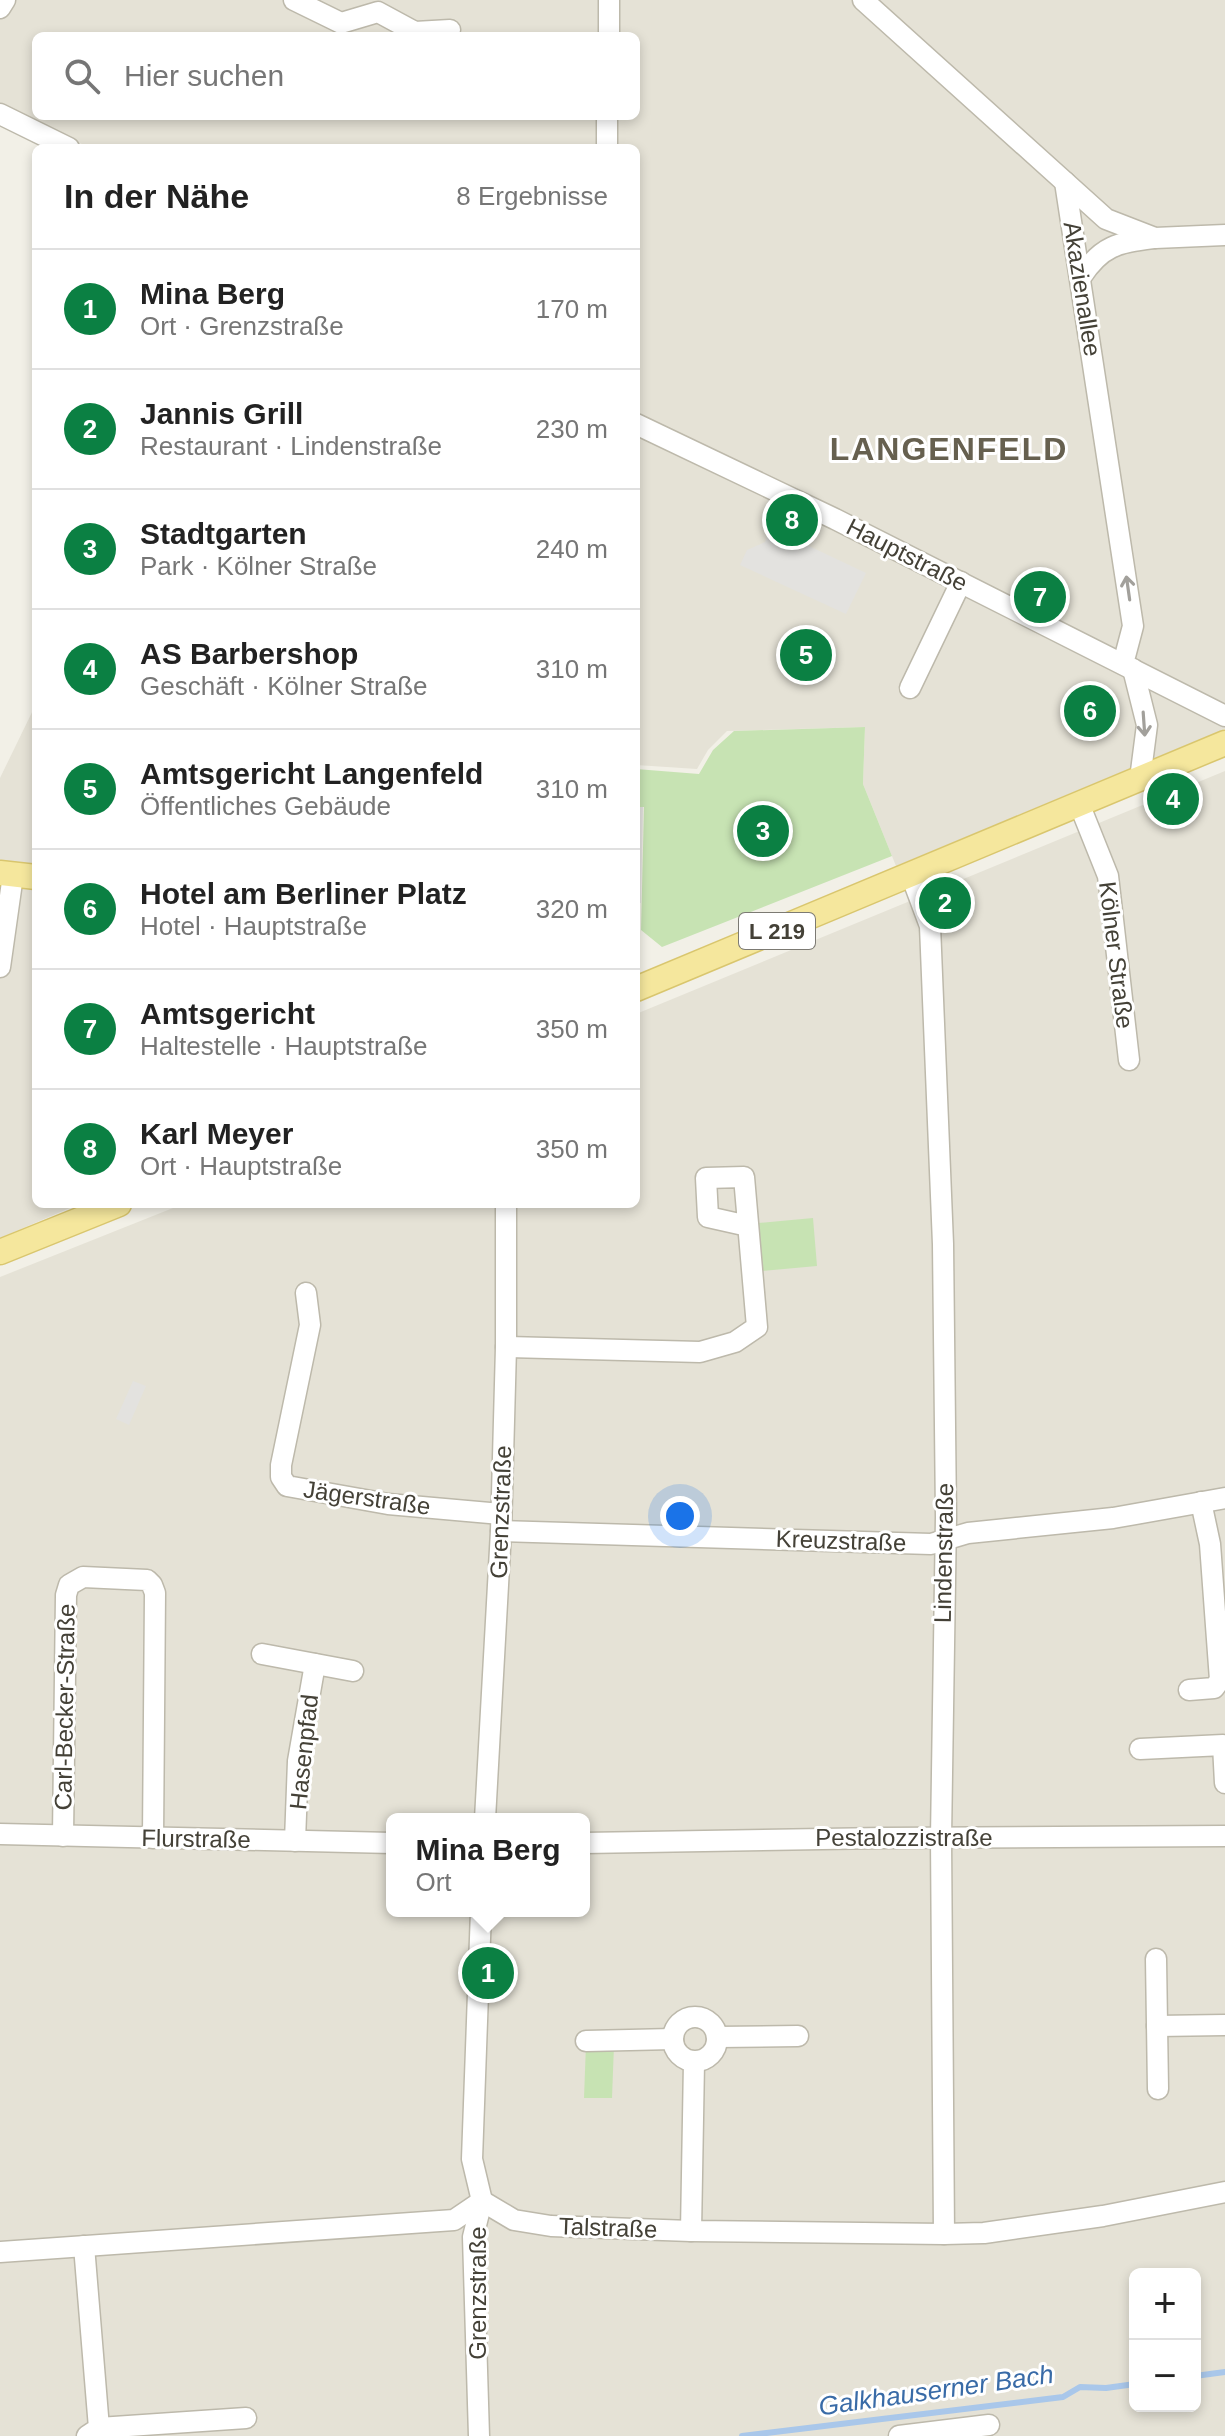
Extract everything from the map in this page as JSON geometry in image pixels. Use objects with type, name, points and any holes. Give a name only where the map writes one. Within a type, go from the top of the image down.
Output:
[{"type":"main road","name":"L 219","points":[[640,982],[1080,806],[1225,743]]},
{"type":"main road","points":[[0,1252],[109,1208]]},
{"type":"street","points":[[0,8],[5,0]]},
{"type":"street","points":[[294,0],[341,23],[378,12],[415,32],[450,30]]},
{"type":"street","points":[[609,0],[609,32]]},
{"type":"street","points":[[863,0],[1106,219],[1155,238]]},
{"type":"street","points":[[0,114],[61,144]]},
{"type":"street","points":[[607,120],[607,144]]},
{"type":"street","name":"Akazienallee","points":[[1065,182],[1133,626],[1128,667]]},
{"type":"street","points":[[1081,277],[1094,258],[1117,243],[1225,235]]},
{"type":"street","name":"Hauptstraße","points":[[640,426],[961,582],[1225,716]]},
{"type":"street","points":[[910,688],[961,582]]},
{"type":"street","points":[[1128,667],[1147,725],[1140,779]]},
{"type":"street","name":"Kölner Straße","points":[[1080,806],[1108,876],[1129,1060]]},
{"type":"street","points":[[0,967],[16,875]]},
{"type":"street","name":"Lindenstraße","points":[[911,875],[930,926],[943,1244],[941,1838],[944,2234]]},
{"type":"street","name":"Grenzstraße","points":[[485,1813],[501,1522],[506,1208]]},
{"type":"street","points":[[506,1347],[700,1352],[735,1342],[757,1327],[748,1226]]},
{"type":"street","name":"Jägerstraße","points":[[306,1293],[310,1325],[281,1465],[281,1477],[287,1486],[501,1522]]},
{"type":"street","name":"Kreuzstraße","points":[[501,1522],[931,1544],[944,1538],[1113,1518],[1225,1498]]},
{"type":"street","points":[[1189,1690],[1214,1688],[1220,1680],[1210,1544],[1201,1502]]},
{"type":"street","name":"Carl-Becker-Straße","points":[[63,1836],[66,1595],[69,1585],[83,1577],[147,1580],[155,1593],[153,1838]]},
{"type":"street","name":"Hasenpfad","points":[[262,1654],[353,1671]]},
{"type":"street","name":"Hasenpfad","points":[[295,1841],[298,1761],[315,1664]]},
{"type":"street","points":[[1140,1749],[1223,1745],[1225,1783]]},
{"type":"street","name":"Flurstraße","points":[[0,1834],[386,1843]]},
{"type":"street","name":"Pestalozzistraße","points":[[590,1843],[1225,1836]]},
{"type":"street","name":"Grenzstraße","points":[[479,2436],[473,2237],[482,2201],[472,2159],[481,1917]]},
{"type":"street","points":[[1156,1959],[1158,2089]]},
{"type":"street","points":[[693,2017],[711,2024],[717,2037],[711,2055],[694,2062],[679,2055],[673,2039],[678,2025],[693,2017]]},
{"type":"street","points":[[1157,2026],[1225,2025]]},
{"type":"street","points":[[717,2037],[798,2036]]},
{"type":"street","points":[[586,2041],[673,2039]]},
{"type":"street","points":[[691,2231],[694,2062]]},
{"type":"street","name":"Talstraße","points":[[482,2201],[514,2220],[551,2226],[944,2234],[984,2233],[1103,2216],[1225,2192]]},
{"type":"street","points":[[0,2252],[454,2220],[482,2201]]},
{"type":"street","points":[[84,2246],[93,2432],[246,2418]]},
{"type":"street","points":[[899,2436],[989,2425]]},
{"type":"shaded area","points":[[0,0],[1225,0],[1225,729],[896,866],[863,784],[865,727],[727,731],[708,750],[697,769],[640,765],[640,144],[82,144],[33,120],[640,120],[640,32],[32,32],[32,120],[0,104]]},
{"type":"shaded area","points":[[771,528],[866,573],[846,614],[740,565],[747,550],[765,542]]},
{"type":"shaded area","points":[[32,712],[32,1208],[70,1208],[0,1238],[0,778]]},
{"type":"shaded area","points":[[1225,771],[1225,2436],[0,2436],[0,1277],[173,1208],[640,1208],[640,1012]]},
{"type":"shaded area","points":[[640,807],[643,807],[641,903]]},
{"type":"shaded area","points":[[133,1381],[146,1386],[129,1425],[116,1419]]},
{"type":"green space","points":[[865,727],[863,784],[892,856],[662,947],[641,930],[644,807],[640,807],[640,769],[699,774],[713,750],[734,731]]},
{"type":"green space","points":[[813,1218],[817,1266],[762,1271],[758,1223]]},
{"type":"green space","points":[[586,2044],[614,2045],[612,2098],[584,2098]]},
{"type":"waterway","name":"Galkhauserner Bach","points":[[1201,2375],[1225,2372]]},
{"type":"waterway","name":"Galkhauserner Bach","points":[[742,2436],[1063,2397],[1080,2387],[1129,2385]]},
{"type":"place","name":"Karl Meyer","points":[[792,520]]},
{"type":"place","name":"Amtsgericht","points":[[1040,597]]},
{"type":"place","name":"Amtsgericht Langenfeld","points":[[806,655]]},
{"type":"place","name":"Hotel am Berliner Platz","points":[[1090,711]]},
{"type":"place","name":"AS Barbershop","points":[[1173,799]]},
{"type":"place","name":"Stadtgarten","points":[[763,831]]},
{"type":"place","name":"Jannis Grill","points":[[945,903]]},
{"type":"place","name":"Mina Berg","points":[[488,1973]]},
{"type":"district","name":"LANGENFELD","points":[[949,449]]}]
